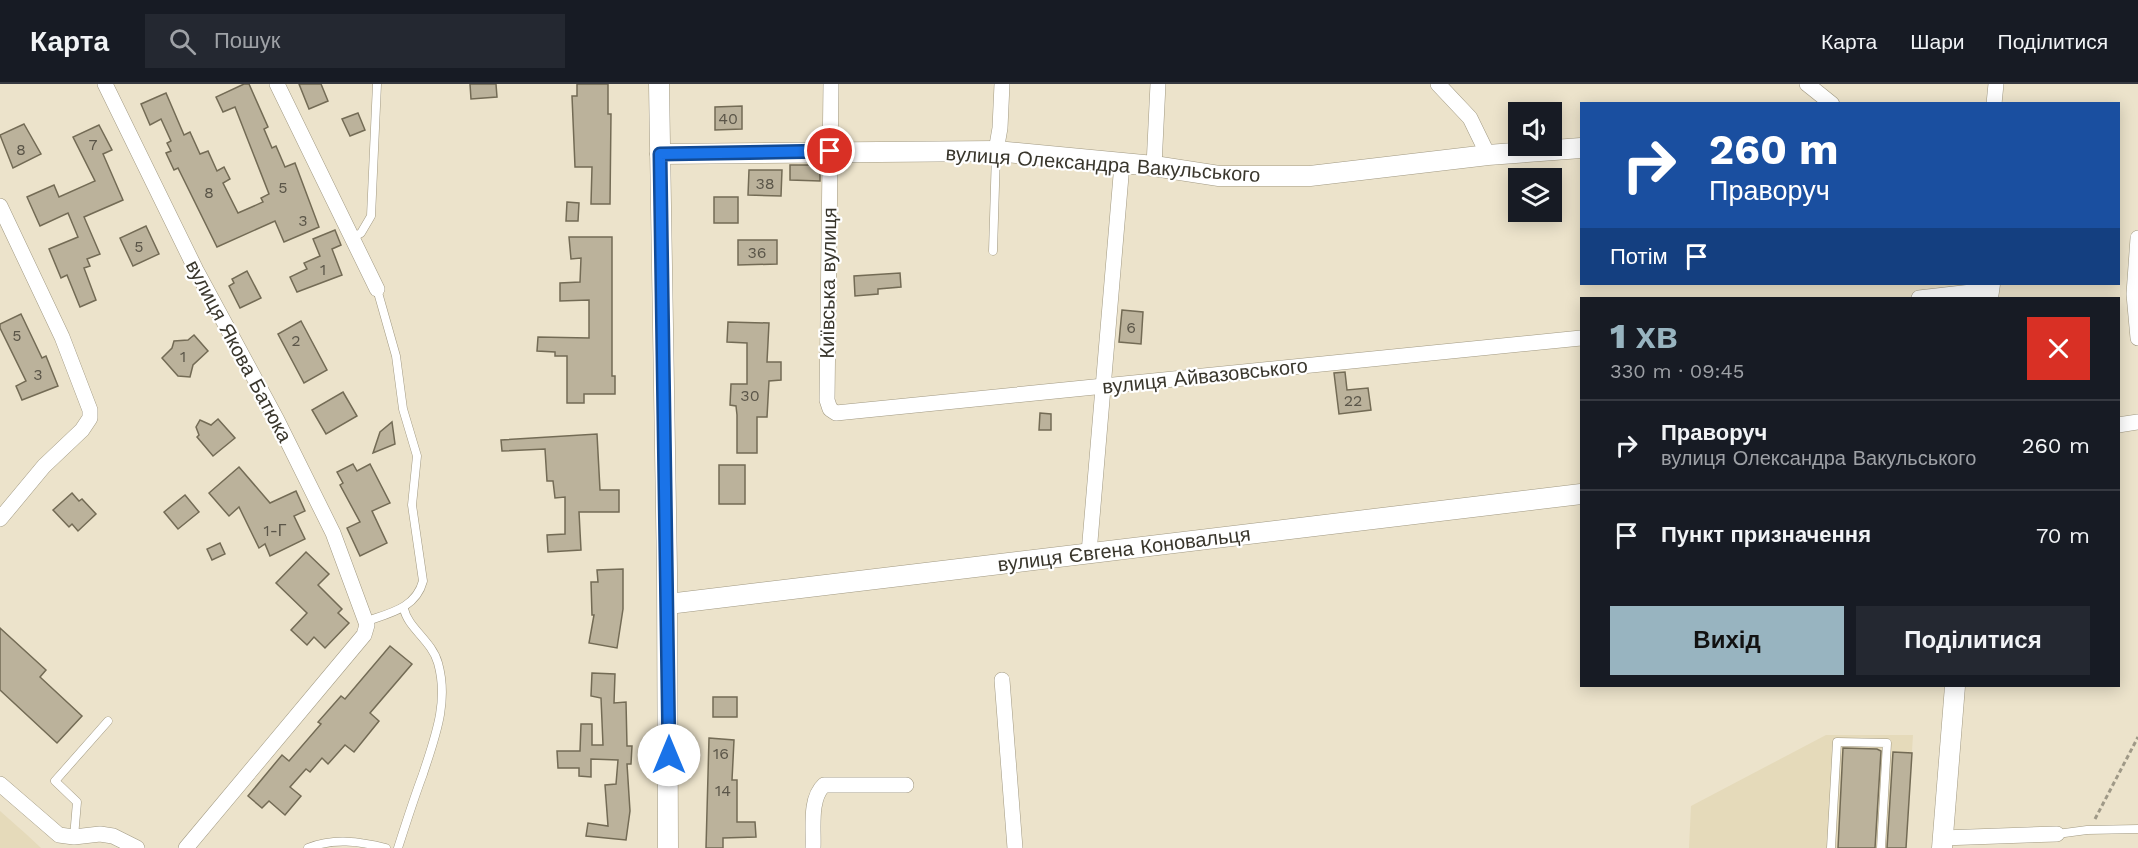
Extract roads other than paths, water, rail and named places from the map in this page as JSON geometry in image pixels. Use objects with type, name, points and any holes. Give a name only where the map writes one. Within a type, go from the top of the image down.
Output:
[{"type":"street","name":"вулиця Якова Батюка","points":[[105,84],[196,270],[277,420],[333,533],[367,621]]},
{"type":"street","points":[[278,84],[377,289]]},
{"type":"street","points":[[659,84],[668,604],[668,848]]},
{"type":"street","name":"Київська вулиця","points":[[830,409],[827,399],[831,84]]},
{"type":"street","points":[[996,151],[1000,128],[1002,84]]},
{"type":"street","points":[[1154,166],[1158,84]]},
{"type":"street","points":[[1438,84],[1470,118],[1488,155]]},
{"type":"street","points":[[1807,84],[1830,102]]},
{"type":"street","points":[[1994,102],[1996,84]]},
{"type":"street","name":"вулиця Олександра Вакульського","points":[[660,154],[996,151],[1154,166],[1219,176],[1310,176],[1488,155],[1580,148]]},
{"type":"street","points":[[1089,554],[1122,164]]},
{"type":"street","points":[[0,206],[62,337],[90,410],[90,418],[82,430],[44,466],[0,519]]},
{"type":"street","points":[[2138,238],[2134,294],[2138,338]]},
{"type":"street","points":[[1929,297],[1989,291]]},
{"type":"street","name":"вулиця Айвазовського","points":[[830,409],[836,413],[1580,338]]},
{"type":"street","points":[[2120,425],[2138,422]]},
{"type":"street","name":"вулиця Євгена Коновальця","points":[[668,604],[1580,494]]},
{"type":"street","points":[[186,848],[364,635],[367,621]]},
{"type":"street","points":[[1002,680],[1015,848]]},
{"type":"street","points":[[1955,687],[1942,843],[2057,834]]},
{"type":"street","points":[[0,784],[59,835],[74,843],[100,834],[113,836],[137,848]]},
{"type":"street","points":[[813,848],[815,800],[818,791],[824,785],[906,785]]},
{"type":"lane","points":[[352,238],[367,225],[371,216],[377,84]]},
{"type":"lane","points":[[993,250],[996,151]]},
{"type":"lane","points":[[367,621],[404,609],[421,589],[423,581],[412,505],[417,456],[403,409],[398,364],[377,289]]},
{"type":"lane","points":[[398,848],[435,740],[442,705],[437,661],[432,647],[407,618],[404,609]]},
{"type":"lane","points":[[74,843],[76,802],[55,780],[108,721]]},
{"type":"lane","points":[[1831,848],[1837,742],[1887,743],[1881,848]]},
{"type":"lane","points":[[2057,834],[2087,830],[2138,829]]},
{"type":"lane","points":[[308,848],[325,842],[341,841],[386,848]]}]
